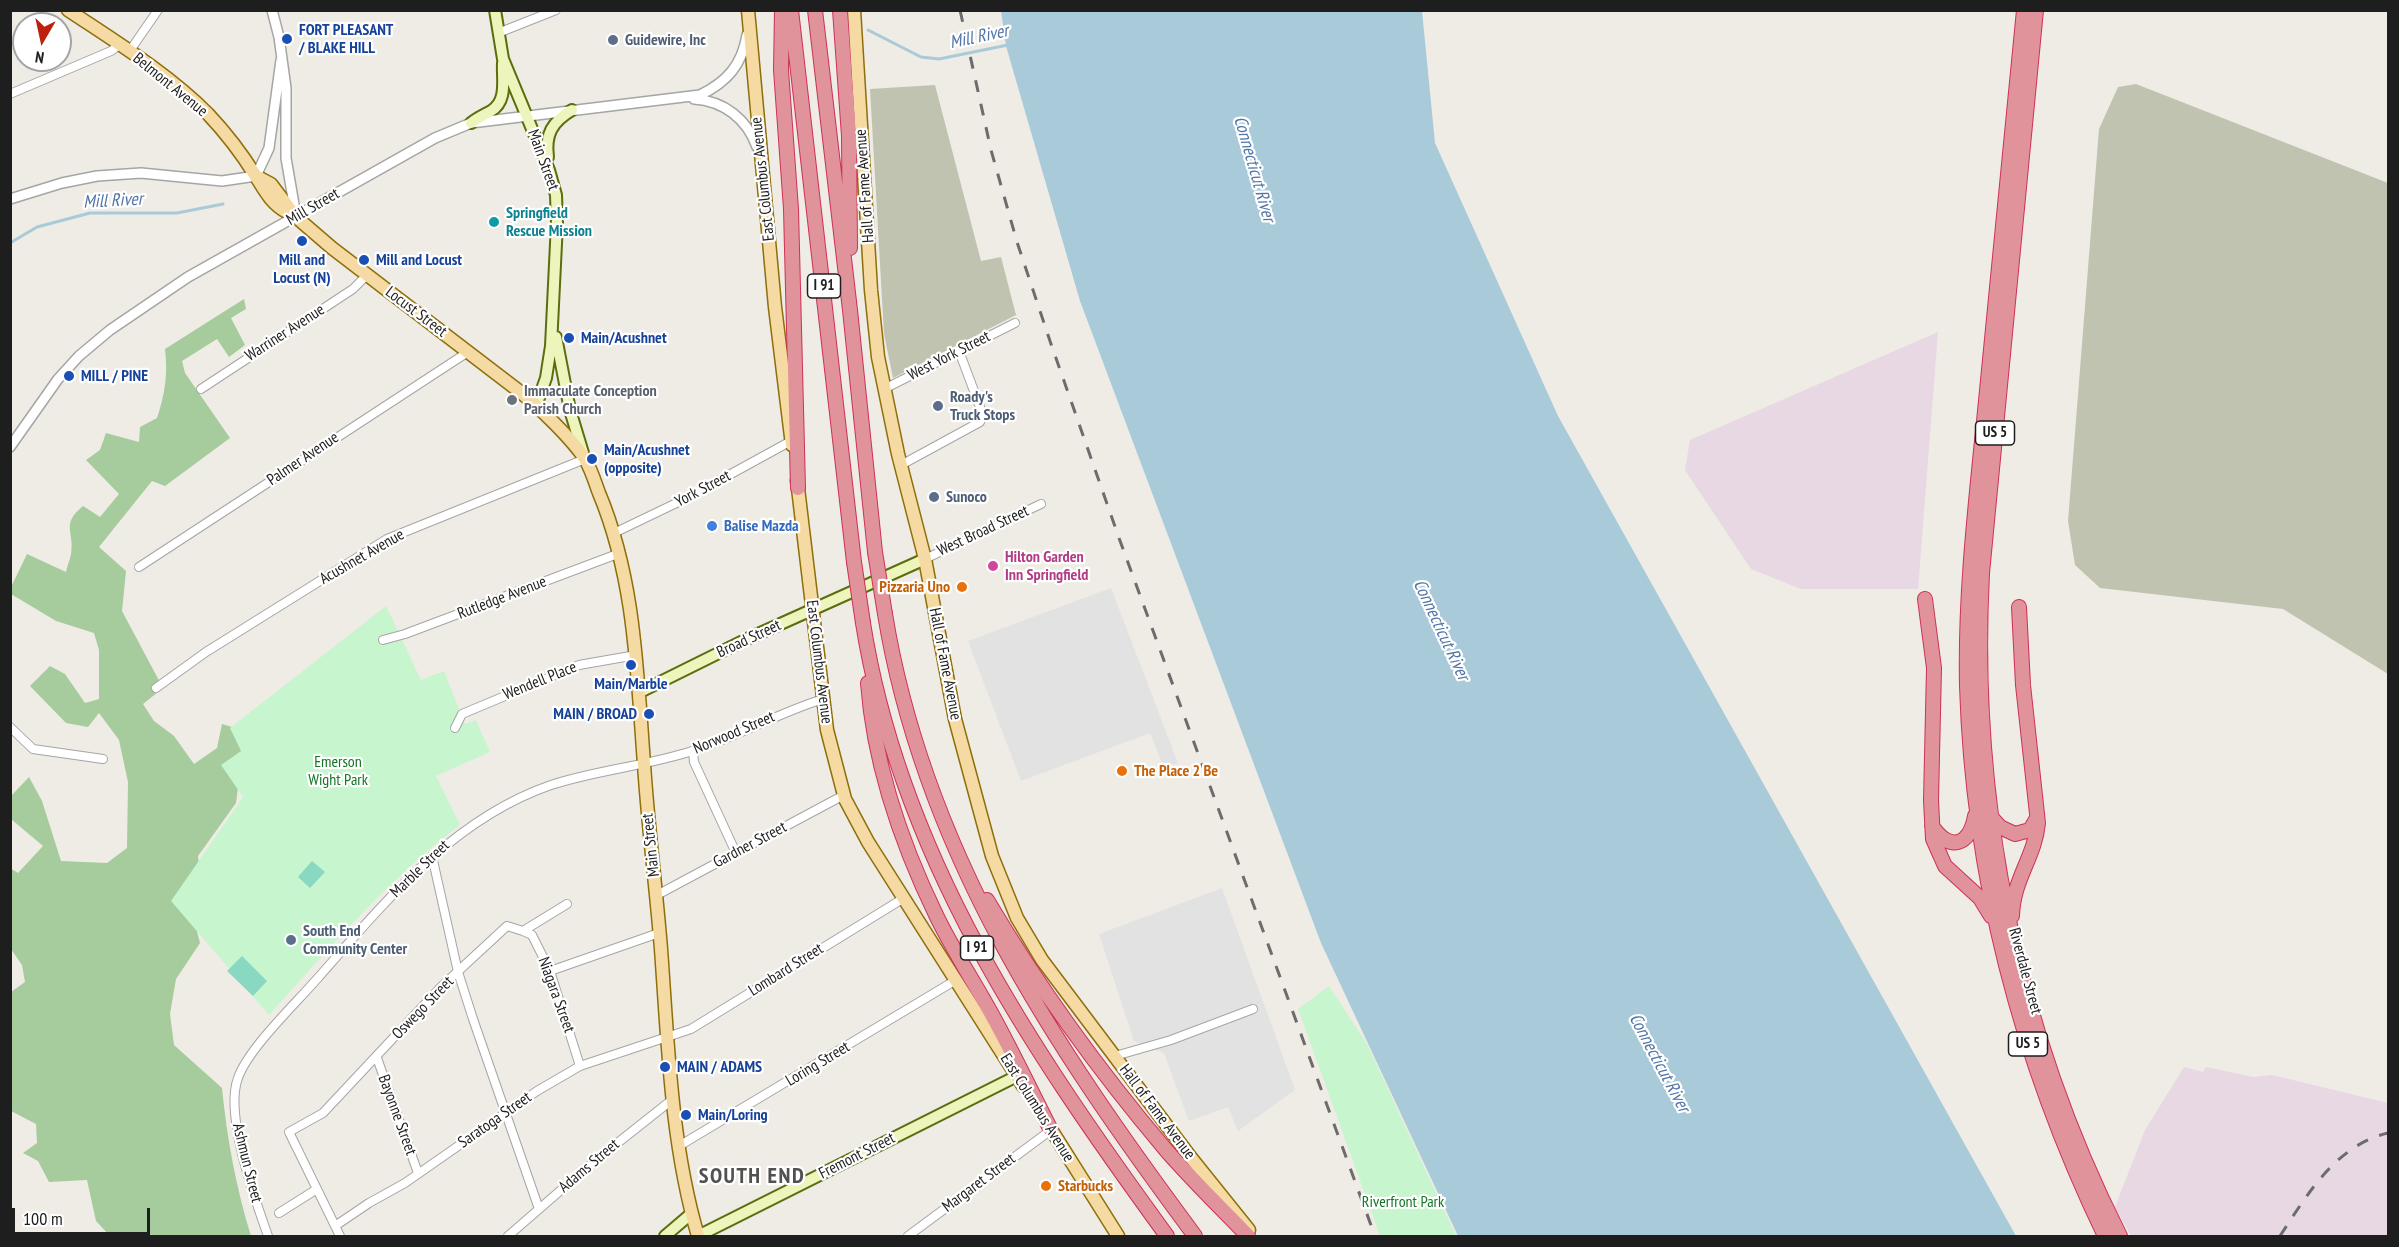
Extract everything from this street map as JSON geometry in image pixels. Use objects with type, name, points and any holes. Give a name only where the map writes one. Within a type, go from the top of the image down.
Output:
[{"type":"highway","points":[[782,10],[782,108],[794,276],[798,488]]},
{"type":"highway","name":"I 91","points":[[791,10],[854,562],[864,629],[880,706],[901,775],[926,842],[956,909],[990,972],[1040,1053],[1167,1236]]},
{"type":"highway","name":"I 91","points":[[814,10],[850,310],[875,552],[885,615],[911,729],[946,830],[991,926],[1027,988],[1104,1108],[1195,1236]]},
{"type":"highway","points":[[840,10],[849,136],[850,310]]},
{"type":"highway","name":"US 5","points":[[1976,800],[1968,699],[1969,595],[2024,10]]},
{"type":"highway","name":"US 5","points":[[1990,816],[1980,680],[1982,573],[2036,10]]},
{"type":"highway","points":[[1924,598],[1934,668],[1932,826],[1936,848],[1945,866],[1980,898],[1995,924]]},
{"type":"highway","points":[[2011,936],[2014,896],[2020,875],[2034,843],[2038,816],[2023,685],[2019,607]]},
{"type":"highway","points":[[864,629],[876,746],[887,789],[906,846],[938,918],[998,1024],[1051,1130]]},
{"type":"highway","points":[[1932,826],[1948,842],[1957,843],[1965,840],[1973,827],[1976,800]]},
{"type":"highway","name":"Riverdale Street","points":[[1976,800],[1995,924],[2037,1074],[2079,1180],[2105,1236]]},
{"type":"highway","points":[[1990,816],[2006,831],[2019,834],[2030,830],[2038,816]]},
{"type":"highway","name":"Riverdale Street","points":[[1990,816],[2011,936],[2025,994],[2054,1086],[2078,1148],[2120,1236]]},
{"type":"highway","points":[[946,830],[1018,952],[1072,1028],[1167,1150],[1248,1236]]},
{"type":"main road","name":"Belmont Avenue","points":[[68,10],[185,93],[208,114],[256,176]]},
{"type":"main road","name":"Main Street","points":[[495,10],[503,59],[555,188],[557,209],[554,315],[548,370],[536,406],[585,459]]},
{"type":"main road","name":"East Columbus Avenue","points":[[748,10],[760,156],[791,441],[823,699],[831,750],[844,795],[861,830],[1118,1236]]},
{"type":"main road","name":"Hall of Fame Avenue","points":[[854,10],[873,314],[884,389],[924,559],[957,728],[1000,879],[1017,918],[1042,960],[1254,1236]]},
{"type":"main road","points":[[471,123],[491,111],[501,100],[503,59]]},
{"type":"main road","points":[[549,170],[547,149],[549,132],[557,119],[572,110]]},
{"type":"main road","name":"Locust Street","points":[[256,176],[271,184],[296,217],[536,406]]},
{"type":"main road","name":"Main Street","points":[[554,315],[567,396],[585,459],[620,553],[633,624],[657,895],[666,1037],[679,1146],[698,1236]]},
{"type":"main road","name":"Broad Street","points":[[640,692],[747,639],[924,559]]},
{"type":"main road","name":"Fremont Street","points":[[698,1236],[1017,1076]]},
{"type":"main road","points":[[665,1236],[692,1213]]},
{"type":"street","points":[[10,94],[111,51],[124,48],[158,10]]},
{"type":"street","points":[[272,10],[279,37],[286,88],[286,158],[296,217]]},
{"type":"street","points":[[498,33],[556,10]]},
{"type":"street","name":"Mill Street","points":[[10,447],[58,379],[79,356],[110,330],[188,277],[419,146],[471,123],[700,95],[714,88],[735,70],[745,48],[749,24]]},
{"type":"street","points":[[10,199],[62,183],[97,176],[141,173],[222,181],[256,176],[269,148],[281,60]]},
{"type":"street","name":"Mill Street","points":[[682,98],[710,101],[738,116],[754,137],[760,156]]},
{"type":"street","name":"Warriner Avenue","points":[[201,389],[353,289],[367,274]]},
{"type":"street","name":"West York Street","points":[[884,389],[1015,323]]},
{"type":"street","points":[[901,465],[980,422],[983,415],[959,351]]},
{"type":"street","name":"Palmer Avenue","points":[[139,567],[468,352]]},
{"type":"street","name":"York Street","points":[[614,533],[689,497],[791,441]]},
{"type":"street","name":"Acushnet Avenue","points":[[156,688],[215,646],[387,539],[585,459]]},
{"type":"street","name":"West Broad Street","points":[[924,559],[1041,504]]},
{"type":"street","name":"Rutledge Avenue","points":[[383,640],[405,634],[620,553]]},
{"type":"street","name":"Wendell Place","points":[[455,728],[462,714],[565,670],[593,661],[636,655]]},
{"type":"street","name":"Norwood Street","points":[[644,763],[693,751],[793,708],[823,699]]},
{"type":"street","points":[[10,728],[33,749],[55,754],[104,759]]},
{"type":"street","points":[[693,751],[694,762],[736,853]]},
{"type":"street","name":"Marble Street","points":[[251,1055],[368,922],[451,839],[541,789],[573,778],[644,763]]},
{"type":"street","name":"Gardner Street","points":[[657,895],[844,795]]},
{"type":"street","points":[[432,856],[458,972],[484,1057],[539,1209]]},
{"type":"street","name":"Lombard Street","points":[[666,1037],[691,1029],[904,898]]},
{"type":"street","name":"Oswego Street","points":[[317,1189],[289,1132],[323,1113],[441,987],[507,926],[523,931],[567,904]]},
{"type":"street","name":"Niagara Street","points":[[523,931],[532,935],[550,971],[580,1066]]},
{"type":"street","points":[[550,971],[659,933]]},
{"type":"street","name":"Loring Street","points":[[679,1146],[956,980]]},
{"type":"street","points":[[1115,1056],[1171,1040],[1253,1009]]},
{"type":"street","name":"Saratoga Street","points":[[335,1226],[418,1173],[537,1091],[580,1066],[666,1037]]},
{"type":"street","name":"Ashmun Street","points":[[251,1055],[237,1079],[236,1131],[268,1236]]},
{"type":"street","name":"Bayonne Street","points":[[376,1058],[418,1173]]},
{"type":"street","name":"Adams Street","points":[[508,1236],[673,1099]]},
{"type":"street","name":"Margaret Street","points":[[908,1236],[1051,1130]]},
{"type":"street","points":[[279,1213],[317,1189],[340,1236]]},
{"type":"shaded area","points":[[2136,84],[2388,183],[2388,674],[2283,609],[2100,588],[2075,565],[2068,521],[2099,129],[2118,87]]},
{"type":"shaded area","points":[[935,85],[981,261],[1001,257],[1016,315],[893,378],[884,334],[870,89]]},
{"type":"shaded area","points":[[1938,332],[1918,589],[1801,589],[1751,569],[1685,470],[1690,440]]},
{"type":"shaded area","points":[[1111,588],[1178,763],[1164,768],[1150,733],[1021,781],[968,641]]},
{"type":"shaded area","points":[[1222,888],[1295,1090],[1238,1131],[1228,1107],[1189,1121],[1164,1053],[1134,1041],[1099,934]]},
{"type":"shaded area","points":[[2184,1067],[2203,1072],[2206,1067],[2253,1077],[2272,1075],[2388,1103],[2388,1236],[2131,1236],[2115,1207],[2145,1130]]},
{"type":"green space","points":[[244,299],[246,309],[231,318],[245,345],[229,357],[217,339],[182,361],[185,373],[230,438],[165,486],[152,481],[99,547],[126,571],[122,611],[163,688],[143,704],[154,721],[174,736],[194,764],[217,748],[222,724],[245,731],[236,803],[198,856],[201,884],[191,909],[200,943],[176,979],[170,1014],[174,1045],[222,1088],[233,1163],[251,1236],[110,1236],[96,1221],[87,1180],[49,1182],[38,1161],[23,1153],[37,1143],[36,1124],[11,1111],[11,992],[25,982],[22,965],[11,949],[10,868],[18,873],[43,846],[11,819],[11,796],[29,777],[42,801],[61,861],[107,863],[127,848],[128,782],[119,740],[99,713],[88,727],[66,723],[30,686],[50,666],[65,674],[85,703],[99,699],[99,650],[94,633],[56,621],[11,594],[11,587],[27,554],[66,572],[72,546],[70,523],[72,518],[83,506],[100,517],[119,494],[86,460],[100,450],[106,433],[139,442],[140,427],[157,418],[160,409],[166,375],[165,349]]},
{"type":"green space","name":"Emerson Wight Park","points":[[386,606],[421,680],[444,671],[465,724],[476,720],[490,752],[436,776],[460,825],[384,891],[269,1015],[171,901],[243,797],[221,765],[241,751],[230,728]]},
{"type":"green space","points":[[312,861],[325,872],[310,888],[298,877]]},
{"type":"green space","points":[[242,956],[267,981],[253,996],[227,971]]},
{"type":"green space","name":"Riverfront Park","points":[[1329,986],[1367,1044],[1456,1236],[1380,1236],[1298,1009]]},
{"type":"water","name":"Connecticut River","points":[[1001,11],[1422,11],[1435,143],[1558,416],[2016,1236],[1458,1236],[1321,943],[1080,301],[1006,46]]},
{"type":"waterway","name":"Mill River","points":[[868,30],[921,57],[939,59],[1008,45]]},
{"type":"waterway","name":"Mill River","points":[[10,243],[37,227],[90,213],[177,213],[223,204]]},
{"type":"railway","points":[[960,10],[991,150],[1017,242],[1050,341],[1119,538],[1375,1236]]},
{"type":"railway","points":[[2280,1236],[2312,1189],[2338,1160],[2353,1148],[2388,1133]]},
{"type":"place","name":"FORT PLEASANT / BLAKE HILL","points":[[287,39]]},
{"type":"place","name":"Guidewire, Inc","points":[[613,40]]},
{"type":"place","name":"Springfield Rescue Mission","points":[[494,222]]},
{"type":"place","name":"Mill and Locust (N)","points":[[302,241]]},
{"type":"place","name":"Mill and Locust","points":[[364,260]]},
{"type":"place","name":"Main/Acushnet","points":[[569,338]]},
{"type":"place","name":"MILL / PINE","points":[[69,376]]},
{"type":"place","name":"Immaculate Conception Parish Church","points":[[512,400]]},
{"type":"place","name":"Roady's Truck Stops","points":[[938,406]]},
{"type":"place","name":"Main/Acushnet (opposite)","points":[[592,459]]},
{"type":"place","name":"Sunoco","points":[[934,497]]},
{"type":"place","name":"Balise Mazda","points":[[712,526]]},
{"type":"place","name":"Hilton Garden Inn Springfield","points":[[993,566]]},
{"type":"place","name":"Pizzaria Uno","points":[[962,587]]},
{"type":"place","name":"Main/Marble","points":[[631,665]]},
{"type":"place","name":"MAIN / BROAD","points":[[649,714]]},
{"type":"place","name":"The Place 2 Be","points":[[1122,771]]},
{"type":"place","name":"South End Community Center","points":[[291,940]]},
{"type":"place","name":"MAIN / ADAMS","points":[[665,1067]]},
{"type":"place","name":"Main/Loring","points":[[686,1115]]},
{"type":"place","name":"Starbucks","points":[[1046,1186]]},
{"type":"district","name":"SOUTH END","points":[[752,1177]]}]
